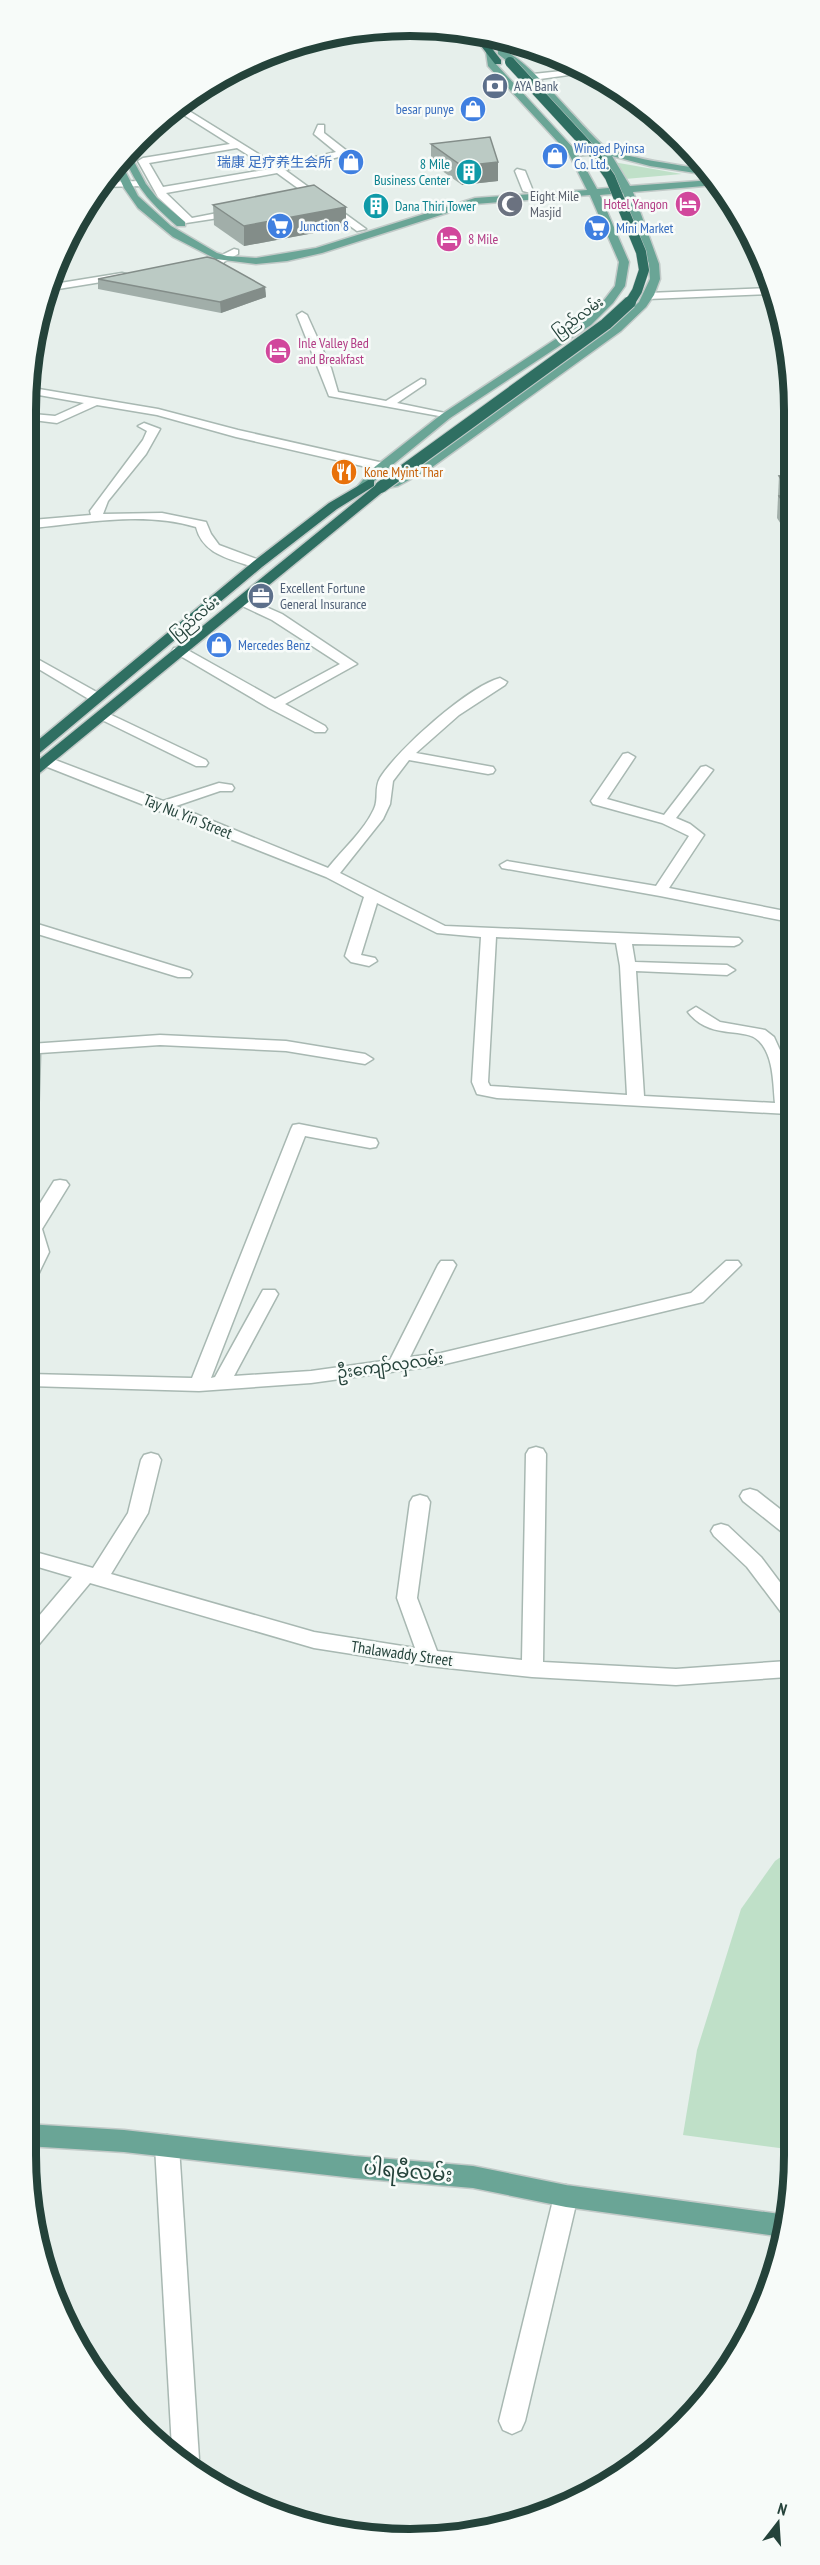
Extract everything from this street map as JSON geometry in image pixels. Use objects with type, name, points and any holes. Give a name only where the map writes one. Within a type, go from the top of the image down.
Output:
[{"type":"highway","name":"ပြည်လမ်း","points":[[483,43],[490,52],[503,59]]},
{"type":"highway","name":"ပြည်လမ်း","points":[[36,749],[258,564],[333,506],[373,486],[627,307],[637,291],[644,270],[641,252],[610,177],[592,151],[503,59],[494,46]]},
{"type":"highway","name":"ပြည်လမ်း","points":[[36,769],[241,600],[353,512],[373,486]]},
{"type":"main road","name":"ပြည်လမ်း","points":[[373,486],[384,467],[447,416],[587,323],[620,286],[624,262],[600,204],[580,174],[573,153],[491,64],[490,52]]},
{"type":"main road","name":"ပြည်လမ်း","points":[[373,486],[393,485],[411,476],[477,426],[602,340],[648,296],[654,281],[652,253],[643,237],[625,186],[605,151],[519,63],[503,59]]},
{"type":"main road","points":[[605,151],[699,172]]},
{"type":"main road","points":[[131,161],[141,184],[153,200],[169,216],[212,244],[225,261]]},
{"type":"main road","points":[[121,173],[125,185],[144,211],[196,247],[225,261],[266,261],[287,258],[475,201],[561,190],[600,204]]},
{"type":"main road","points":[[547,190],[625,186],[701,175]]},
{"type":"main road","points":[[625,186],[708,183]]},
{"type":"main road","points":[[634,209],[638,201],[646,196],[676,186]]},
{"type":"main road","points":[[225,261],[284,251],[360,229],[443,201],[470,196],[528,191],[591,189]]},
{"type":"main road","points":[[620,286],[648,296]]},
{"type":"main road","name":"ပါရမီလမ်း","points":[[36,2136],[167,2146],[354,2167],[473,2177],[566,2196],[778,2225]]},
{"type":"street","points":[[533,77],[571,73]]},
{"type":"street","points":[[184,111],[278,169],[311,199],[360,229]]},
{"type":"street","points":[[159,191],[278,169],[344,153],[319,134],[321,128]]},
{"type":"street","points":[[241,145],[143,161],[159,191],[190,221],[253,209]]},
{"type":"street","points":[[573,153],[605,151]]},
{"type":"street","points":[[519,171],[528,191]]},
{"type":"street","points":[[111,185],[141,184]]},
{"type":"street","points":[[188,267],[225,261]]},
{"type":"street","points":[[57,286],[131,274]]},
{"type":"street","points":[[648,296],[764,291]]},
{"type":"street","points":[[302,315],[325,368],[333,394],[447,416]]},
{"type":"street","points":[[387,405],[421,382]]},
{"type":"street","points":[[37,392],[158,412],[236,433],[384,467]]},
{"type":"street","points":[[36,417],[57,420],[97,401]]},
{"type":"street","points":[[98,518],[96,511],[104,496],[148,445],[154,429],[144,426]]},
{"type":"street","points":[[36,524],[98,518],[160,516],[188,519],[202,525],[203,534],[214,550],[258,564]]},
{"type":"street","points":[[241,600],[277,617],[350,664],[274,705]]},
{"type":"street","points":[[179,651],[320,729]]},
{"type":"street","points":[[36,662],[97,698]]},
{"type":"street","points":[[330,874],[357,844],[383,804],[382,790],[386,780],[405,755],[474,698],[500,681]]},
{"type":"street","points":[[103,715],[201,763]]},
{"type":"street","points":[[405,755],[488,770]]},
{"type":"street","points":[[628,757],[598,801],[668,820],[698,835],[660,891]]},
{"type":"street","name":"Tay Nu Yin Street","points":[[45,762],[164,806],[330,874],[442,930],[623,939],[734,941]]},
{"type":"street","points":[[668,820],[705,770]]},
{"type":"street","points":[[164,806],[213,789],[227,788]]},
{"type":"street","points":[[507,865],[660,891],[784,916]]},
{"type":"street","points":[[369,961],[353,956],[372,895]]},
{"type":"street","points":[[36,929],[184,974]]},
{"type":"street","points":[[489,933],[480,1082],[483,1090],[497,1093],[784,1109]]},
{"type":"street","points":[[623,939],[628,966],[636,1101]]},
{"type":"street","points":[[628,966],[727,970]]},
{"type":"street","points":[[696,1012],[715,1026],[759,1034],[768,1040],[780,1068],[784,1091]]},
{"type":"street","points":[[36,1049],[160,1040],[286,1046],[365,1059]]},
{"type":"street","points":[[199,1384],[299,1129],[351,1142],[370,1143]]},
{"type":"street","points":[[36,1224],[60,1185]]},
{"type":"street","points":[[36,1239],[40,1252],[36,1261]]},
{"type":"street","points":[[397,1365],[447,1265]]},
{"type":"street","name":"ဦးကျော်လှလမ်း","points":[[36,1380],[221,1383],[311,1377],[441,1359],[672,1302],[697,1298],[732,1265]]},
{"type":"street","points":[[221,1383],[269,1294]]},
{"type":"street","points":[[532,1669],[536,1454]]},
{"type":"street","points":[[36,1634],[91,1576],[131,1527],[138,1513],[151,1460]]},
{"type":"street","points":[[750,1496],[784,1523]]},
{"type":"street","points":[[420,1502],[407,1598],[429,1658]]},
{"type":"street","points":[[721,1531],[754,1562],[784,1602]]},
{"type":"street","name":"Thalawaddy Street","points":[[36,1559],[314,1640],[429,1658],[532,1669],[676,1677],[784,1670]]},
{"type":"street","points":[[167,2146],[186,2455]]},
{"type":"street","points":[[512,2421],[566,2196]]},
{"type":"green space","points":[[613,162],[682,174],[625,179]]},
{"type":"green space","points":[[784,1855],[784,2149],[683,2135],[697,2050],[741,1909],[775,1861]]},
{"type":"building","points":[[490,137],[498,162],[462,166],[431,144]]},
{"type":"building","points":[[314,185],[346,207],[244,226],[213,205]]},
{"type":"building","points":[[207,257],[215,259],[265,287],[220,302],[98,279]]},
{"type":"place","name":"AYA Bank","points":[[495,86]]},
{"type":"place","name":"besar punye","points":[[473,109]]},
{"type":"place","name":"Winged Pyinsa Co. Ltd.","points":[[555,156]]},
{"type":"place","name":"瑞康 足疗养生会所","points":[[351,162]]},
{"type":"place","name":"8 Mile Business Center","points":[[469,172]]},
{"type":"place","name":"Eight Mile Masjid","points":[[510,204]]},
{"type":"place","name":"Hotel Yangon","points":[[688,204]]},
{"type":"place","name":"Dana Thiri Tower","points":[[376,206]]},
{"type":"place","name":"Junction 8","points":[[280,226]]},
{"type":"place","name":"Mini Market","points":[[597,228]]},
{"type":"place","name":"8 Mile","points":[[449,239]]},
{"type":"place","name":"Inle Valley Bed and Breakfast","points":[[278,351]]},
{"type":"place","name":"Kone Myint Thar","points":[[344,472]]},
{"type":"place","name":"Excellent Fortune General Insurance","points":[[261,596]]},
{"type":"place","name":"Mercedes Benz","points":[[219,645]]}]
